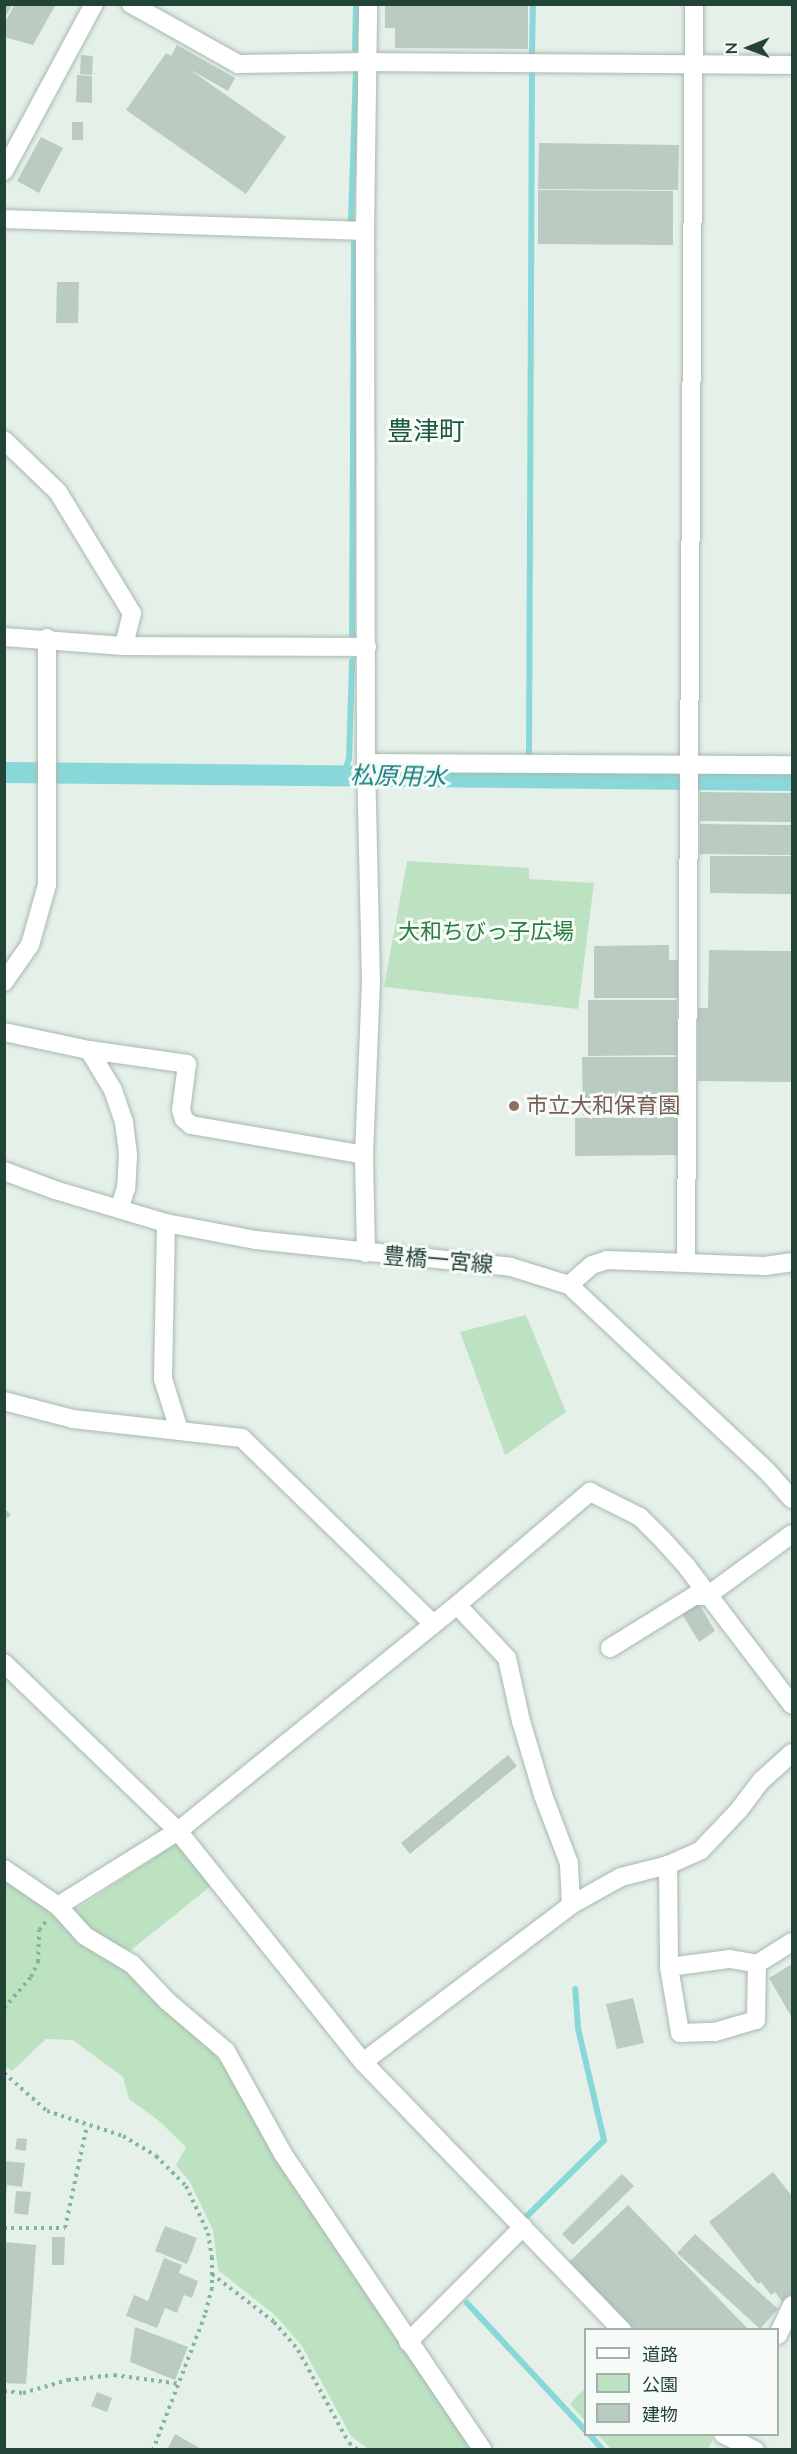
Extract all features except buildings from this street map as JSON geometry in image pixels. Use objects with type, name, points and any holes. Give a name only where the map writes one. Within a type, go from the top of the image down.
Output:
[{"type":"street","points":[[4,171],[94,4]]},
{"type":"street","points":[[131,4],[238,64],[367,62],[792,65]]},
{"type":"street","points":[[366,1254],[364,1155],[371,982],[366,763],[365,231],[368,4]]},
{"type":"street","points":[[686,1261],[694,4]]},
{"type":"street","points":[[4,219],[365,231]]},
{"type":"street","points":[[4,440],[58,492],[132,613],[124,646]]},
{"type":"street","points":[[4,637],[47,638],[124,646],[367,647]]},
{"type":"street","points":[[4,982],[30,945],[47,885],[47,638]]},
{"type":"street","points":[[366,763],[792,765]]},
{"type":"street","points":[[4,1032],[88,1050],[187,1064],[181,1110],[184,1119],[191,1125],[364,1155]]},
{"type":"street","points":[[88,1050],[113,1090],[124,1122],[128,1155],[126,1188],[119,1209]]},
{"type":"street","name":"豊橋一宮線","points":[[4,1171],[166,1223],[256,1240],[366,1254],[511,1267],[569,1285],[766,1470],[792,1499]]},
{"type":"street","points":[[166,1223],[163,1379],[178,1430]]},
{"type":"street","points":[[569,1285],[592,1265],[607,1260],[686,1261],[765,1266],[792,1262]]},
{"type":"street","points":[[4,1401],[74,1419],[242,1438],[432,1623]]},
{"type":"street","points":[[58,1906],[178,1831],[457,1605],[590,1492],[640,1517],[687,1567],[792,1705]]},
{"type":"street","points":[[610,1648],[694,1596],[707,1596],[792,1534]]},
{"type":"street","points":[[457,1605],[507,1658],[521,1721],[543,1794],[569,1863],[571,1905]]},
{"type":"street","points":[[4,1663],[178,1831],[363,2061],[620,2328]]},
{"type":"street","points":[[363,2061],[571,1905],[621,1877],[668,1865],[701,1850],[739,1810],[762,1779],[792,1753]]},
{"type":"street","points":[[668,1865],[669,1967],[680,2032],[715,2032],[756,2020],[757,1964]]},
{"type":"street","points":[[4,1869],[58,1906],[85,1936],[132,1964],[167,2001],[226,2051],[283,2154],[483,2450]]},
{"type":"street","points":[[669,1967],[730,1959],[757,1964],[792,1942]]},
{"type":"street","points":[[408,2342],[524,2227]]},
{"type":"street","points":[[779,2331],[792,2306]]},
{"type":"street","points":[[724,2439],[755,2450]]},
{"type":"path","points":[[4,2008],[31,1977],[38,1962],[39,1929],[58,1906]]},
{"type":"path","points":[[4,2073],[47,2111],[123,2136],[156,2156],[186,2186],[208,2233],[212,2274],[205,2315],[153,2450]]},
{"type":"path","points":[[4,2228],[65,2228],[87,2126]]},
{"type":"path","points":[[212,2274],[274,2322],[298,2350],[349,2443],[358,2450]]},
{"type":"path","points":[[4,2391],[23,2393],[68,2380],[114,2375],[180,2384]]},
{"type":"green space","name":"大和ちびっ子広場","points":[[407,861],[529,868],[529,879],[594,883],[578,1009],[384,987]]},
{"type":"green space","points":[[526,1315],[566,1412],[505,1455],[460,1332]]},
{"type":"green space","points":[[177,1843],[212,1885],[130,1951],[91,1934],[75,1910]]},
{"type":"green space","points":[[4,1880],[46,1909],[82,1942],[125,1970],[160,2006],[208,2046],[226,2069],[276,2157],[472,2449],[368,2449],[351,2436],[302,2346],[276,2316],[218,2270],[213,2230],[190,2182],[176,2165],[186,2147],[159,2121],[129,2099],[123,2077],[73,2040],[46,2039],[12,2071],[5,2066]]},
{"type":"green space","points":[[584,2389],[584,2420],[570,2404]]},
{"type":"green space","points":[[599,2436],[710,2436],[713,2439],[708,2449],[612,2450]]},
{"type":"waterway","points":[[355,49],[356,4]]},
{"type":"waterway","points":[[532,54],[533,4]]},
{"type":"waterway","points":[[529,755],[532,68]]},
{"type":"waterway","points":[[351,219],[356,71]]},
{"type":"waterway","points":[[352,634],[354,243]]},
{"type":"waterway","points":[[343,776],[349,759],[352,661]]},
{"type":"waterway","name":"松原用水","points":[[4,772],[792,780]]},
{"type":"waterway","points":[[522,2221],[604,2140],[578,2028],[575,1989]]},
{"type":"waterway","points":[[467,2303],[584,2429]]},
{"type":"waterway","points":[[591,2436],[603,2450]]},
{"type":"place","name":"市立大和保育園","points":[[514,1106]]},
{"type":"district","name":"豊津町","points":[[426,431]]}]
